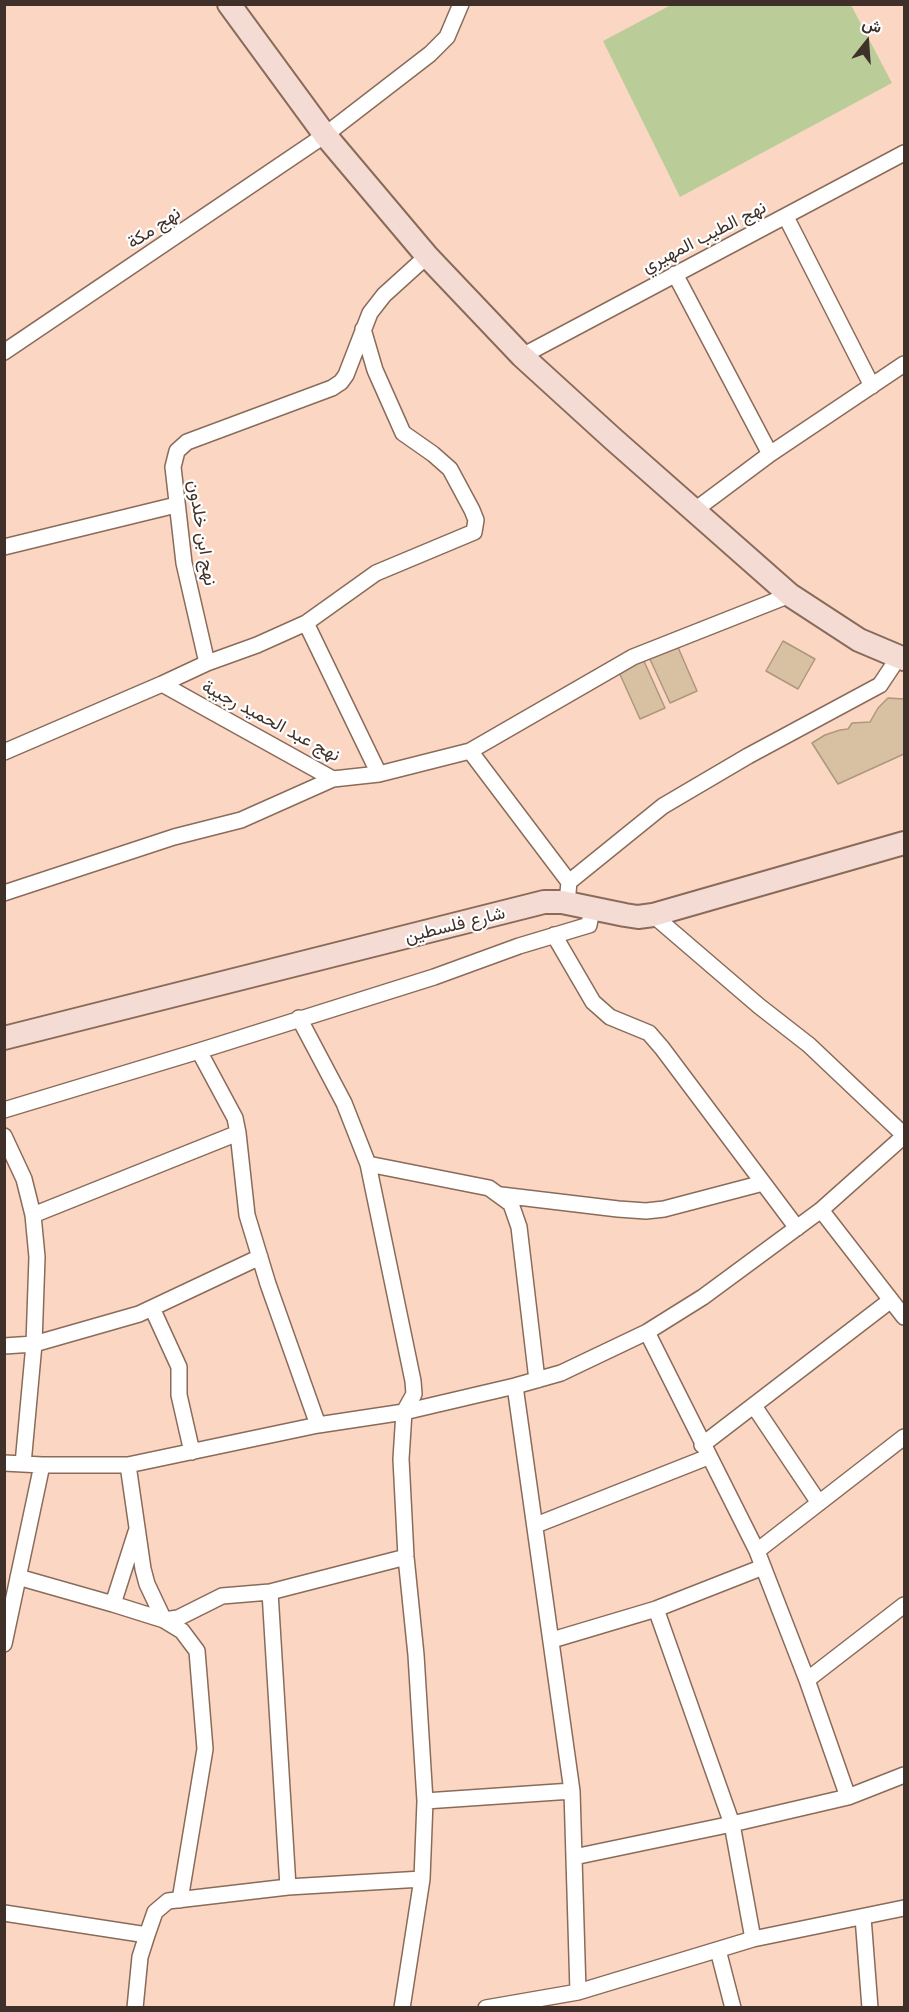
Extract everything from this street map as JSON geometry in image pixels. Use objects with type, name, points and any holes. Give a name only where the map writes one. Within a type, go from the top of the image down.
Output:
[{"type":"main road","points":[[229,4],[325,135],[427,256],[522,356],[790,595],[859,640],[901,658]]},
{"type":"main road","name":"شارع فلسطين","points":[[4,1038],[544,902],[568,892],[592,909],[632,916],[653,915],[904,843]]},
{"type":"street","name":"نهج مكة","points":[[4,352],[325,135],[430,54],[447,37],[461,4]]},
{"type":"street","name":"نهج الطيب المهيري","points":[[522,356],[904,153]]},
{"type":"street","points":[[786,217],[872,386]]},
{"type":"street","name":"نهج ابن خلدون","points":[[207,663],[184,563],[173,467],[177,451],[186,442],[332,388],[346,375],[370,313],[384,295],[427,256]]},
{"type":"street","points":[[675,274],[770,454]]},
{"type":"street","points":[[4,752],[207,663],[306,623],[376,573],[474,532],[476,526],[472,510],[450,470],[433,454],[403,433],[375,370],[363,329]]},
{"type":"street","points":[[695,510],[770,454],[904,364]]},
{"type":"street","points":[[4,547],[176,505]]},
{"type":"street","name":"نهج عبد الحميد رجيبة","points":[[162,684],[333,779],[379,774],[470,751],[633,657],[790,595]]},
{"type":"street","points":[[306,623],[379,774]]},
{"type":"street","points":[[470,751],[568,892],[663,806],[748,756],[880,685],[901,658]]},
{"type":"street","points":[[4,893],[174,837],[241,820],[333,779]]},
{"type":"street","points":[[4,1110],[434,977],[589,925],[592,909]]},
{"type":"street","points":[[4,1463],[128,1465],[318,1425],[404,1412],[561,1373],[647,1332],[703,1297],[821,1210],[904,1135],[809,1045],[759,1006],[653,915]]},
{"type":"street","points":[[554,935],[593,1002],[610,1017],[649,1033],[797,1228]]},
{"type":"street","points":[[299,1018],[345,1103],[357,1141],[368,1164],[413,1381],[414,1394],[404,1412],[401,1459],[406,1557],[416,1656],[425,1802],[422,1879],[402,2007]]},
{"type":"street","points":[[200,1051],[235,1118],[247,1215],[318,1425]]},
{"type":"street","points":[[33,1215],[238,1133]]},
{"type":"street","points":[[4,1136],[24,1179],[33,1215],[37,1257],[34,1344],[23,1464]]},
{"type":"street","points":[[368,1164],[489,1188],[511,1204],[519,1227],[537,1380]]},
{"type":"street","points":[[501,1195],[646,1211],[664,1209],[763,1183]]},
{"type":"street","points":[[821,1210],[904,1317]]},
{"type":"street","points":[[4,1346],[34,1344],[139,1314],[260,1257]]},
{"type":"street","points":[[536,1525],[705,1451],[754,1406],[891,1300]]},
{"type":"street","points":[[152,1308],[178,1367],[179,1395],[192,1452]]},
{"type":"street","points":[[647,1332],[757,1551],[807,1680],[848,1797]]},
{"type":"street","points":[[515,1386],[572,1791],[578,1992]]},
{"type":"street","points":[[754,1406],[819,1503]]},
{"type":"street","points":[[757,1551],[904,1437]]},
{"type":"street","points":[[4,1644],[42,1465]]},
{"type":"street","points":[[128,1465],[143,1569],[147,1584],[164,1620]]},
{"type":"street","points":[[113,1604],[138,1527]]},
{"type":"street","points":[[164,1620],[178,1618],[222,1596],[270,1592],[406,1557]]},
{"type":"street","points":[[552,1640],[656,1609],[763,1567]]},
{"type":"street","points":[[18,1577],[164,1620],[182,1631],[197,1651],[205,1749],[180,1900]]},
{"type":"street","points":[[270,1592],[288,1887]]},
{"type":"street","points":[[656,1609],[732,1824],[753,1939]]},
{"type":"street","points":[[807,1680],[903,1612]]},
{"type":"street","points":[[574,1857],[848,1797],[904,1775]]},
{"type":"street","points":[[425,1802],[572,1791]]},
{"type":"street","points":[[135,2007],[141,1956],[147,1935],[155,1912],[168,1901],[288,1887],[422,1879]]},
{"type":"street","points":[[486,2007],[578,1992],[753,1939],[904,1908]]},
{"type":"street","points":[[4,1913],[147,1935]]},
{"type":"street","points":[[864,1917],[870,2007]]},
{"type":"street","points":[[718,1950],[733,2007]]},
{"type":"street","points":[[551,2007],[578,1992]]},
{"type":"green space","points":[[671,5],[851,5],[892,83],[680,197],[603,41]]},
{"type":"building","points":[[783,641],[815,659],[798,689],[766,671]]},
{"type":"building","points":[[677,645],[697,691],[670,703],[649,657]]},
{"type":"building","points":[[643,659],[665,708],[640,719],[618,670]]},
{"type":"building","points":[[888,698],[904,699],[904,754],[838,784],[812,743],[825,735],[848,729],[852,723],[870,722],[878,708]]}]
